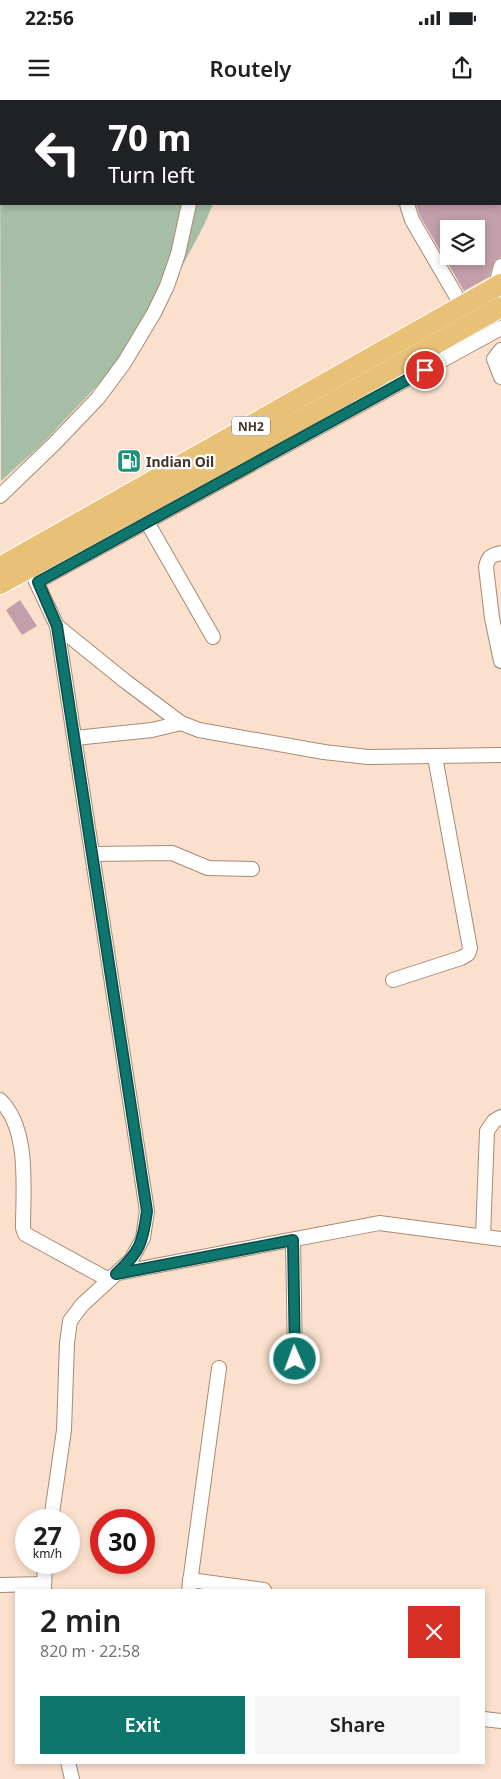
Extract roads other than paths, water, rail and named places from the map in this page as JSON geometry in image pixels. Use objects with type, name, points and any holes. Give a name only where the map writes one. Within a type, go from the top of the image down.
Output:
[{"type":"highway","name":"NH2","points":[[0,567],[30,568],[498,286]]},
{"type":"highway","name":"NH2","points":[[0,584],[316,412],[501,307]]},
{"type":"street","points":[[0,496],[98,398],[124,362],[154,314],[167,286],[178,254],[189,205]]},
{"type":"street","points":[[406,205],[412,220],[462,306]]},
{"type":"street","points":[[498,286],[501,266]]},
{"type":"street","points":[[53,1509],[64,1430],[67,1342],[70,1321],[82,1305],[132,1260],[143,1238],[147,1211],[57,626],[30,568],[147,522],[501,328]]},
{"type":"street","points":[[501,350],[494,359],[501,377]]},
{"type":"street","points":[[147,522],[213,637]]},
{"type":"street","points":[[501,553],[492,555],[488,560],[486,568],[492,618],[501,661]]},
{"type":"street","points":[[57,626],[181,723],[199,730],[324,752],[368,757],[501,755]]},
{"type":"street","points":[[74,738],[144,731],[181,723]]},
{"type":"street","points":[[393,980],[461,958],[468,954],[470,948],[435,757]]},
{"type":"street","points":[[92,854],[172,853],[208,868],[252,869]]},
{"type":"street","points":[[0,1100],[12,1117],[21,1145],[24,1167],[23,1228],[25,1234],[29,1238],[113,1277],[379,1223],[501,1239]]},
{"type":"street","points":[[483,1236],[487,1131],[501,1117]]},
{"type":"street","points":[[293,1240],[295,1359]]},
{"type":"street","points":[[219,1368],[190,1585],[249,1589]]},
{"type":"street","points":[[0,1584],[44,1587],[45,1574]]},
{"type":"street","points":[[485,1719],[501,1721]]},
{"type":"street","points":[[68,1764],[72,1779]]},
{"type":"place","name":"Indian Oil","points":[[129,461]]}]
